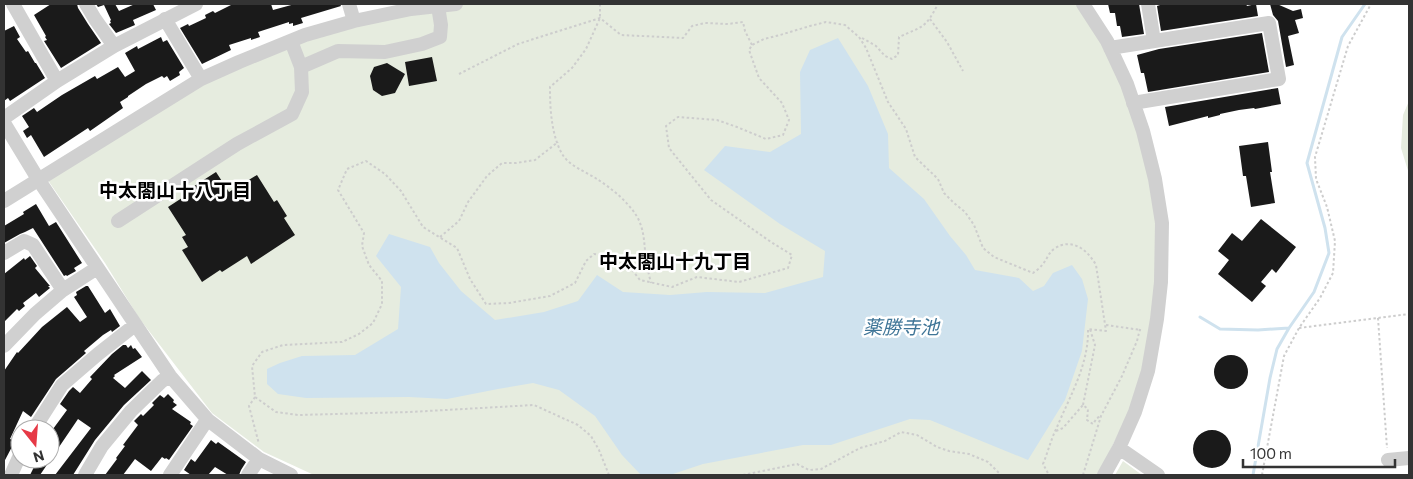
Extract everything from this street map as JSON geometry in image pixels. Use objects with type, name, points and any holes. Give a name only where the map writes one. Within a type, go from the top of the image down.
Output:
[{"type":"street","points":[[13,4],[57,81]]},
{"type":"street","points":[[86,4],[114,46]]},
{"type":"street","points":[[4,118],[57,81],[114,46],[196,4]]},
{"type":"street","points":[[349,4],[354,21]]},
{"type":"street","points":[[4,201],[201,79],[239,62],[305,35],[354,21],[411,9],[456,4]]},
{"type":"street","points":[[1083,4],[1110,48],[1127,84],[1143,131],[1155,179],[1162,223],[1161,282],[1157,320],[1148,371],[1135,412],[1119,448],[1104,475]]},
{"type":"street","points":[[1148,4],[1154,41]]},
{"type":"street","points":[[301,67],[338,51],[384,52],[422,44],[440,37],[441,25],[438,6]]},
{"type":"street","points":[[165,19],[201,79]]},
{"type":"street","points":[[1110,48],[1269,23],[1279,79],[1133,103]]},
{"type":"street","points":[[118,222],[237,144],[292,114],[302,92],[301,67],[291,41]]},
{"type":"street","points":[[4,122],[38,179],[170,376],[207,420],[290,475]]},
{"type":"street","points":[[4,253],[24,241],[33,245],[63,290]]},
{"type":"street","points":[[4,346],[28,320],[63,290],[97,268]]},
{"type":"street","points":[[40,419],[62,385],[135,325]]},
{"type":"street","points":[[85,475],[102,446],[131,411],[162,381],[170,376]]},
{"type":"street","points":[[170,475],[207,420]]},
{"type":"street","points":[[1119,448],[1158,475]]},
{"type":"street","points":[[248,475],[260,455]]},
{"type":"street","points":[[1388,460],[1409,458]]},
{"type":"path","points":[[600,4],[600,18],[586,49],[572,68],[550,87],[550,110],[561,152],[574,166],[598,179],[621,197],[637,216],[644,235],[646,262],[651,282]]},
{"type":"path","points":[[260,455],[249,406],[255,396],[252,366],[262,352],[283,346],[342,342],[359,334],[373,323],[382,304],[382,281],[369,265],[362,246],[364,233],[338,190],[347,169],[366,161],[384,174],[401,191],[423,227],[457,248],[470,279],[486,304],[509,303],[550,296],[575,283],[586,261],[594,254],[622,256],[640,280],[672,287],[697,278],[739,282],[788,268],[792,255],[711,200],[669,148],[666,126],[678,117],[717,120],[766,139],[783,135],[789,120],[782,102],[759,78],[749,50],[752,45],[764,39],[826,22],[844,25],[859,37],[876,46],[885,56],[892,59],[898,55],[899,37],[922,28],[930,19],[938,4]]},
{"type":"path","points":[[1262,475],[1284,356],[1299,328],[1320,298],[1333,273],[1335,240],[1327,208],[1316,179],[1315,157],[1348,46],[1371,4]]},
{"type":"path","points":[[600,18],[621,35],[682,38],[692,26],[744,22],[745,31],[752,45]]},
{"type":"path","points":[[460,74],[518,44],[600,18]]},
{"type":"path","points":[[930,19],[947,42],[963,71]]},
{"type":"path","points":[[859,37],[866,48],[888,102],[906,128],[915,157],[938,179],[944,193],[965,212],[974,225],[983,248],[994,257],[1033,273],[1042,265],[1046,257],[1054,249],[1067,244],[1078,246],[1092,257],[1096,265],[1106,331],[1090,329]]},
{"type":"path","points":[[440,237],[459,221],[468,202],[487,176],[502,163],[535,160],[558,142]]},
{"type":"path","points":[[1299,328],[1409,314]]},
{"type":"path","points":[[1378,318],[1388,460]]},
{"type":"path","points":[[1084,475],[1102,416],[1122,376],[1141,330],[1105,325]]},
{"type":"path","points":[[1049,475],[1043,464],[1082,368],[1088,341],[1088,329],[1090,329]]},
{"type":"path","points":[[1055,432],[1063,428],[1083,405],[1096,345],[1090,329]]},
{"type":"path","points":[[255,396],[276,412],[298,415],[410,412],[534,405],[578,425],[591,436],[609,475]]},
{"type":"path","points":[[1083,405],[1088,409],[1087,420],[1093,424],[1097,418],[1102,416]]},
{"type":"path","points":[[743,475],[798,464],[809,470],[821,468],[860,448],[885,441],[901,432],[917,435],[937,447],[969,454],[988,462],[1001,475]]},
{"type":"shaded area","points":[[446,4],[1083,4],[1124,82],[1159,219],[1159,277],[1145,366],[1132,406],[1098,475],[314,475],[264,452],[212,413],[139,318],[105,263],[45,176],[202,78],[307,33]]},
{"type":"shaded area","points":[[1409,101],[1409,174],[1401,148],[1403,115]]},
{"type":"shaded area","points":[[1123,461],[1142,475],[1115,475]]},
{"type":"water","name":"薬勝寺池","points":[[838,38],[868,86],[888,134],[889,168],[924,199],[975,270],[1019,278],[1033,291],[1044,286],[1053,273],[1072,265],[1082,279],[1088,299],[1082,351],[1065,400],[1028,460],[930,420],[910,419],[831,445],[803,445],[703,464],[670,475],[641,475],[622,455],[595,416],[559,390],[533,383],[447,399],[409,397],[306,398],[278,394],[267,384],[267,369],[280,363],[302,356],[355,355],[398,329],[401,287],[376,256],[389,234],[430,247],[439,263],[461,291],[495,320],[544,312],[578,301],[597,275],[623,292],[670,295],[707,292],[765,293],[823,277],[825,251],[780,224],[704,170],[725,146],[770,152],[801,134],[800,72],[810,50]]},
{"type":"building","points":[[51,4],[77,4],[101,43],[61,68],[44,41],[47,40],[46,36],[34,15]]},
{"type":"building","points":[[96,4],[115,4],[119,11],[135,4],[153,4],[156,10],[133,20],[135,25],[116,33],[109,24],[111,20],[104,5],[98,7]]},
{"type":"building","points":[[233,4],[271,4],[273,10],[295,4],[340,4],[341,6],[301,18],[303,23],[293,26],[293,23],[289,24],[289,22],[258,32],[260,37],[229,45],[231,50],[202,64],[180,28],[188,24],[189,26],[206,18],[205,15],[213,11],[215,13]]},
{"type":"building","points":[[1108,4],[1139,4],[1144,34],[1122,37],[1120,26],[1117,26],[1115,13],[1110,13]]},
{"type":"building","points":[[1160,4],[1246,4],[1247,6],[1256,4],[1258,16],[1161,31],[1157,6]]},
{"type":"building","points":[[1270,4],[1277,4],[1293,11],[1301,9],[1303,18],[1295,20],[1299,33],[1288,36],[1294,65],[1286,67],[1278,21],[1273,15]]},
{"type":"building","points":[[14,26],[20,37],[17,39],[26,52],[28,51],[45,78],[10,101],[8,98],[4,101],[4,31]]},
{"type":"building","points":[[1262,33],[1269,72],[1148,92],[1144,73],[1141,73],[1137,55],[1159,49]]},
{"type":"building","points":[[161,37],[163,42],[167,40],[184,68],[179,72],[180,75],[170,81],[167,76],[164,78],[162,76],[146,84],[120,102],[123,108],[90,131],[88,128],[44,157],[31,135],[27,138],[23,131],[29,127],[22,116],[34,108],[37,112],[95,76],[97,79],[118,67],[125,77],[135,71],[125,53],[137,46],[138,49]]},
{"type":"building","points":[[432,57],[437,81],[409,86],[405,62]]},
{"type":"building","points":[[387,63],[405,74],[395,93],[382,96],[373,90],[370,76],[374,67]]},
{"type":"building","points":[[1278,88],[1281,104],[1239,110],[1208,118],[1208,116],[1169,126],[1165,107]]},
{"type":"building","points":[[1268,142],[1275,203],[1251,207],[1246,176],[1243,176],[1239,146]]},
{"type":"building","points":[[216,172],[229,192],[257,175],[274,202],[277,200],[287,216],[284,218],[295,235],[251,264],[247,256],[202,282],[182,250],[188,247],[182,237],[186,235],[168,207],[185,196],[185,192]]},
{"type":"building","points":[[36,204],[49,226],[56,222],[82,263],[74,268],[76,271],[67,276],[64,276],[33,228],[4,243],[4,226]]},
{"type":"building","points":[[1261,219],[1296,247],[1276,273],[1272,269],[1261,282],[1266,286],[1252,302],[1218,274],[1229,260],[1218,251],[1232,233],[1242,241]]},
{"type":"building","points":[[30,256],[37,266],[35,268],[50,288],[39,297],[36,293],[23,303],[25,306],[19,311],[17,309],[4,322],[4,274],[24,258],[25,260]]},
{"type":"building","points":[[88,286],[105,313],[110,309],[120,326],[112,332],[111,330],[103,335],[84,351],[86,353],[56,379],[31,417],[23,411],[19,419],[10,419],[10,451],[4,462],[4,371],[17,352],[42,327],[67,307],[80,322],[87,317],[74,297],[77,295],[76,292]]},
{"type":"building","points":[[123,345],[126,345],[128,348],[131,345],[142,357],[114,375],[113,378],[125,388],[142,371],[151,380],[124,405],[95,440],[73,475],[55,475],[91,428],[78,419],[60,446],[60,420],[67,410],[60,404],[73,387],[80,393],[92,379],[90,377]]},
{"type":"building","points":[[1231,355],[1238,356],[1243,360],[1247,365],[1247,379],[1243,384],[1238,388],[1231,389],[1224,388],[1219,384],[1215,379],[1214,372],[1215,365],[1219,360],[1224,356]]},
{"type":"building","points":[[168,394],[177,405],[172,409],[191,422],[190,424],[193,426],[169,460],[162,457],[151,471],[135,459],[123,475],[105,475],[125,446],[123,445],[138,425],[134,421],[141,414],[143,416],[154,405],[152,403],[160,395],[164,398]]},
{"type":"building","points":[[1212,430],[1226,435],[1231,449],[1226,463],[1212,468],[1198,463],[1193,449],[1198,435]]},
{"type":"building","points":[[211,440],[216,444],[218,442],[246,462],[239,475],[228,475],[215,467],[208,475],[191,475],[184,470],[191,459],[195,462]]},
{"type":"building","points":[[33,469],[44,469],[40,475],[30,475]]},
{"type":"waterway","points":[[1289,328],[1314,292],[1329,253],[1325,228],[1307,163],[1342,37],[1365,4]]},
{"type":"waterway","points":[[1200,317],[1220,329],[1258,330],[1289,328],[1277,349],[1253,475]]},
{"type":"district","name":"中太閤山十八丁目","points":[[175,190]]},
{"type":"district","name":"中太閤山十九丁目","points":[[675,261]]}]
